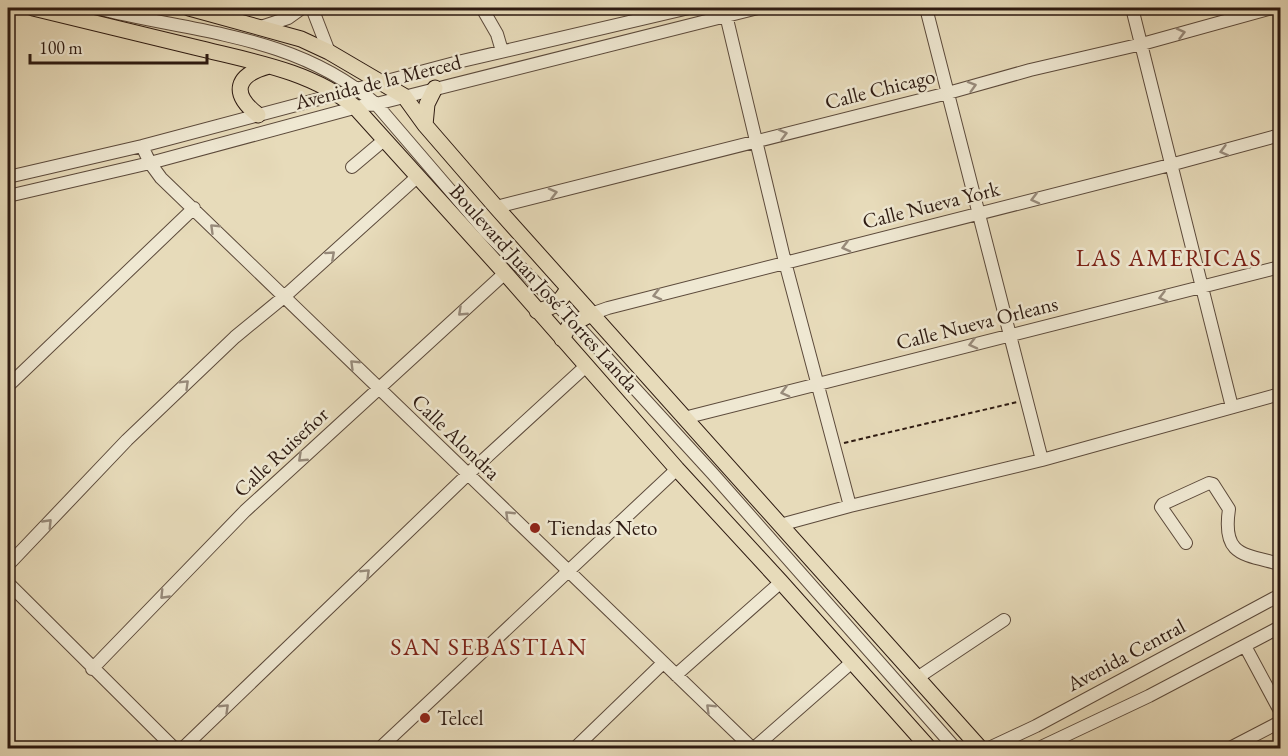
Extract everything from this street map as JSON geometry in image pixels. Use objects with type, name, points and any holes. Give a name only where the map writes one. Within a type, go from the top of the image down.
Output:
[{"type":"main road","name":"Boulevard Juan José Torres Landa","points":[[33,8],[269,66],[309,79],[339,94],[355,107],[929,748]]},
{"type":"main road","name":"Boulevard Juan José Torres Landa","points":[[189,8],[301,39],[329,52],[404,96],[425,125],[496,207],[980,748]]},
{"type":"main road","points":[[258,115],[241,99],[240,90],[247,76],[256,69],[269,66]]},
{"type":"main road","points":[[425,125],[427,104],[435,88]]},
{"type":"main road","points":[[537,311],[555,305],[568,288]]},
{"type":"main road","points":[[562,339],[566,329],[574,322],[591,314]]},
{"type":"street","points":[[96,8],[208,30],[283,50],[316,64],[358,89],[376,104],[485,231],[574,322],[713,474],[955,748]]},
{"type":"street","points":[[259,27],[288,18],[303,8]]},
{"type":"street","points":[[312,8],[329,52]]},
{"type":"street","points":[[482,8],[497,34],[502,51]]},
{"type":"street","name":"Avenida de la Merced","points":[[8,177],[142,146],[502,51],[689,8]]},
{"type":"street","name":"Avenida de la Merced","points":[[8,196],[150,163],[355,107],[376,104],[758,8]]},
{"type":"street","points":[[926,8],[1042,460]]},
{"type":"street","points":[[1132,8],[1232,407]]},
{"type":"street","name":"Calle Chicago","points":[[496,207],[948,93],[1030,70],[1142,44],[1272,8]]},
{"type":"street","points":[[726,15],[785,262],[836,445],[850,506]]},
{"type":"street","name":"Calle Nueva York","points":[[591,314],[1281,135]]},
{"type":"street","points":[[352,167],[384,140]]},
{"type":"street","name":"Calle Alondra","points":[[142,146],[150,163],[161,178],[753,748]]},
{"type":"street","points":[[8,565],[127,440],[235,337],[285,296],[417,177]]},
{"type":"street","points":[[8,386],[194,208]]},
{"type":"street","name":"Calle Nueva Orleans","points":[[684,418],[1281,267]]},
{"type":"street","name":"Calle Ruiseñor","points":[[92,669],[245,511],[505,273]]},
{"type":"street","points":[[183,748],[467,475],[586,366]]},
{"type":"street","points":[[780,525],[1042,460],[1281,394]]},
{"type":"street","points":[[380,748],[677,469]]},
{"type":"street","points":[[1186,543],[1161,507],[1209,483],[1213,484],[1229,509],[1226,527],[1230,544],[1242,554],[1281,564]]},
{"type":"street","points":[[676,675],[781,582]]},
{"type":"street","points":[[8,583],[174,748]]},
{"type":"street","name":"Avenida Central","points":[[989,748],[1281,595]]},
{"type":"street","points":[[917,678],[1004,620]]},
{"type":"street","points":[[1030,728],[1040,748],[1149,696],[1281,627]]},
{"type":"street","points":[[1245,646],[1281,711]]},
{"type":"street","points":[[753,748],[852,662]]},
{"type":"street","points":[[575,748],[663,663]]},
{"type":"street","points":[[1230,748],[1281,722]]},
{"type":"path","points":[[836,445],[1028,399]]},
{"type":"place","name":"Tiendas Neto","points":[[535,528]]},
{"type":"place","name":"Telcel","points":[[425,718]]},
{"type":"district","name":"LAS AMERICAS","points":[[1169,258]]},
{"type":"district","name":"SAN SEBASTIAN","points":[[489,647]]}]
